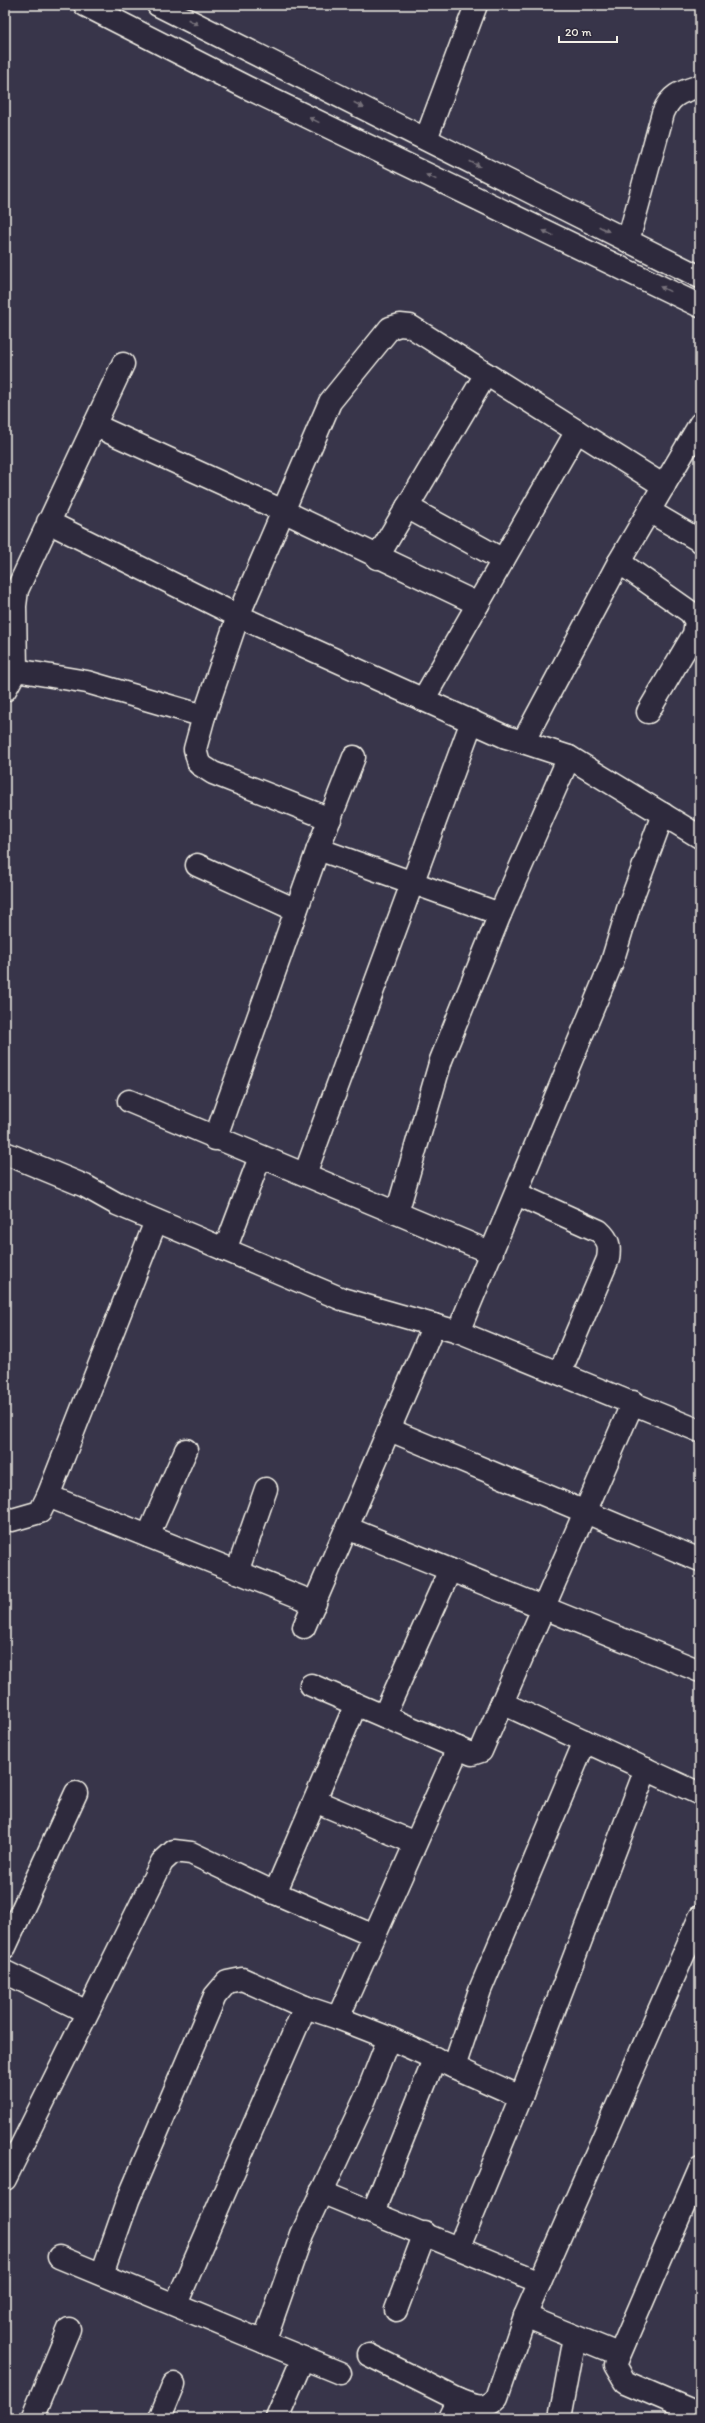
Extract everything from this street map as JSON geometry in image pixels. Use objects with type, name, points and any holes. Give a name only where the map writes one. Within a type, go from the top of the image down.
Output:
[{"type":"street","points":[[85,5],[246,87],[700,306]]},
{"type":"street","points":[[158,5],[426,138],[700,277]]},
{"type":"street","points":[[426,138],[476,5]]},
{"type":"street","points":[[628,241],[663,113],[668,101],[680,92],[700,86]]},
{"type":"street","points":[[330,819],[213,773],[199,764],[195,749],[204,716],[238,616],[330,402],[390,328],[400,325],[410,326],[664,486]]},
{"type":"street","points":[[5,690],[16,670],[15,606],[17,590],[123,364]]},
{"type":"street","points":[[377,558],[486,374]]},
{"type":"street","points":[[94,425],[283,511],[377,558],[478,604]]},
{"type":"street","points":[[523,742],[533,720],[619,562],[699,429]]},
{"type":"street","points":[[423,700],[577,431]]},
{"type":"street","points":[[407,507],[503,560]]},
{"type":"street","points":[[649,511],[700,541]]},
{"type":"street","points":[[48,522],[238,616],[423,700],[523,742],[569,757],[700,837]]},
{"type":"street","points":[[619,562],[690,612],[696,621],[694,634],[648,712]]},
{"type":"street","points":[[16,670],[87,682],[204,716]]},
{"type":"street","points":[[305,1174],[472,721]]},
{"type":"street","points":[[215,1139],[318,849],[354,757]]},
{"type":"street","points":[[397,1213],[441,1060],[500,914],[569,757]]},
{"type":"street","points":[[458,1332],[517,1194],[612,962],[629,906],[663,814]]},
{"type":"street","points":[[318,849],[500,914]]},
{"type":"street","points":[[196,864],[296,910]]},
{"type":"street","points":[[129,1101],[215,1139],[305,1174],[492,1253]]},
{"type":"street","points":[[5,1153],[85,1186],[117,1204],[156,1221],[342,1299],[458,1332],[560,1372],[700,1431]]},
{"type":"street","points":[[225,1250],[260,1157]]},
{"type":"street","points":[[517,1194],[599,1231],[608,1240],[610,1249],[608,1259],[560,1372]]},
{"type":"street","points":[[5,1518],[17,1519],[40,1512],[48,1496],[156,1221]]},
{"type":"street","points":[[304,1628],[434,1325]]},
{"type":"street","points":[[311,1685],[472,1754],[481,1750],[544,1609],[633,1402]]},
{"type":"street","points":[[390,1430],[700,1560]]},
{"type":"street","points":[[148,1536],[186,1450]]},
{"type":"street","points":[[237,1572],[266,1488]]},
{"type":"street","points":[[48,1496],[315,1602]]},
{"type":"street","points":[[347,1528],[700,1671]]},
{"type":"street","points":[[384,1716],[450,1570]]},
{"type":"street","points":[[502,1703],[700,1794]]},
{"type":"street","points":[[275,1893],[356,1704]]},
{"type":"street","points":[[454,2067],[480,1990],[585,1741]]},
{"type":"street","points":[[338,2018],[458,1748]]},
{"type":"street","points":[[459,2247],[521,2097],[646,1769]]},
{"type":"street","points":[[5,1947],[76,1793]]},
{"type":"street","points":[[315,1801],[415,1843]]},
{"type":"street","points":[[5,2179],[162,1862],[174,1851],[191,1852],[275,1893],[374,1936]]},
{"type":"street","points":[[368,2355],[454,2409],[479,2408],[490,2405],[497,2398],[525,2316],[700,1917]]},
{"type":"street","points":[[5,1972],[87,2012]]},
{"type":"street","points":[[102,2274],[128,2200],[215,1996],[226,1982],[242,1979],[305,2007],[389,2038],[521,2097]]},
{"type":"street","points":[[176,2304],[305,2007]]},
{"type":"street","points":[[264,2342],[302,2234],[365,2099],[389,2038]]},
{"type":"street","points":[[373,2212],[435,2058]]},
{"type":"street","points":[[700,2168],[618,2354],[615,2365],[625,2382],[700,2416]]},
{"type":"street","points":[[322,2192],[459,2247],[540,2282]]},
{"type":"street","points":[[396,2310],[425,2233]]},
{"type":"street","points":[[59,2257],[176,2304],[340,2373]]},
{"type":"street","points":[[525,2316],[618,2354]]},
{"type":"street","points":[[32,2418],[69,2329]]},
{"type":"street","points":[[560,2418],[575,2337]]},
{"type":"street","points":[[277,2418],[303,2358]]},
{"type":"street","points":[[160,2418],[174,2384]]}]
